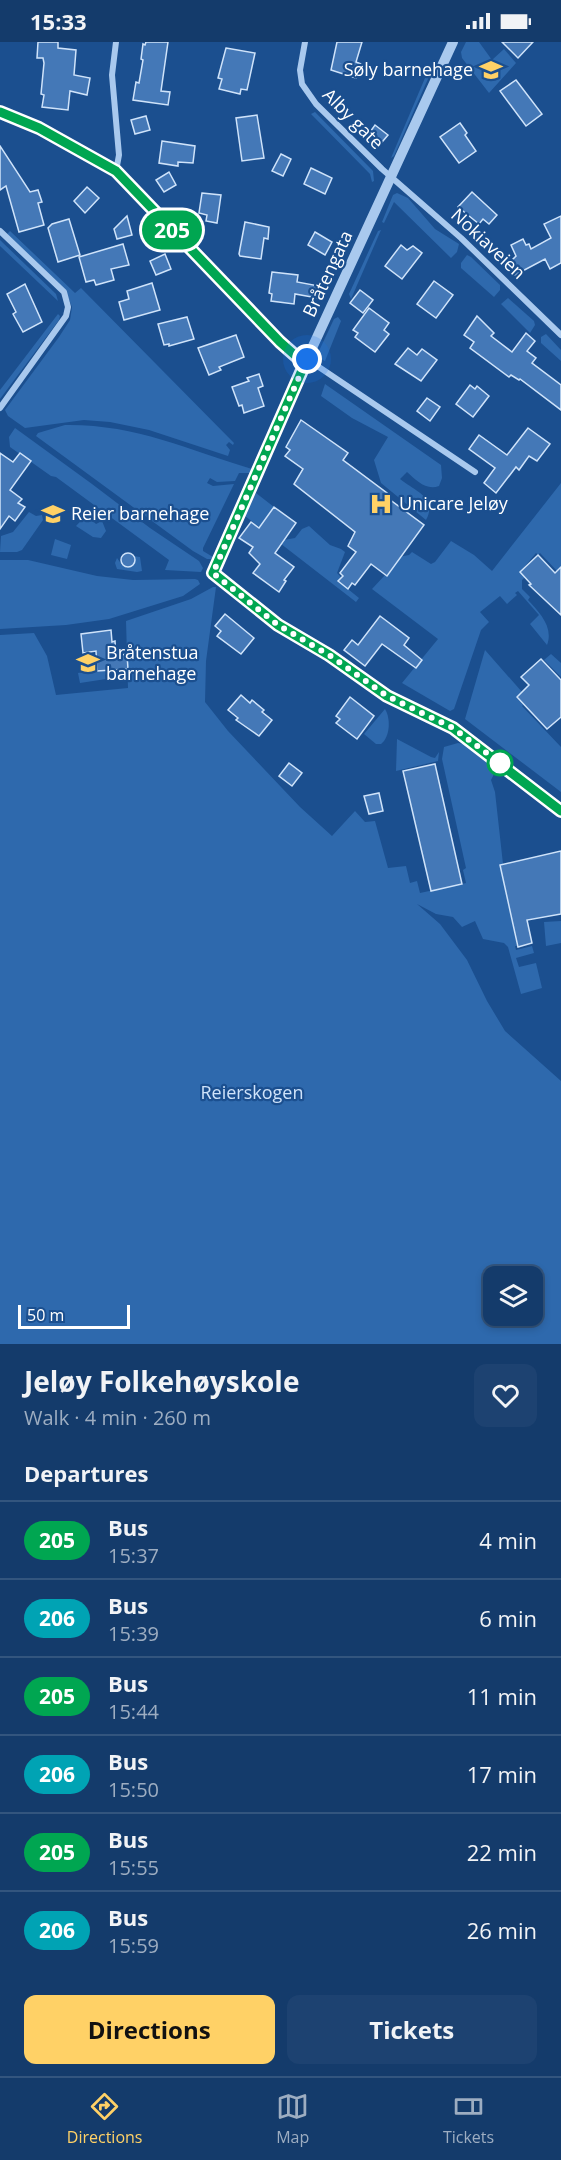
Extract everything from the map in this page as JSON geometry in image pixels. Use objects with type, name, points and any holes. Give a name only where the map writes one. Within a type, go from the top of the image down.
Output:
[{"type":"street","points":[[116,42],[112,75],[119,155],[116,171]]},
{"type":"street","name":"Alby gate","points":[[305,42],[300,70],[302,84],[307,93],[391,178]]},
{"type":"street","name":"Bråtengata","points":[[402,704],[318,648],[278,625],[213,573],[307,359],[453,42]]},
{"type":"street","points":[[0,112],[39,128],[116,171],[297,357],[307,359],[475,472]]},
{"type":"street","name":"Nokiaveien","points":[[391,178],[461,238],[561,335]]},
{"type":"street","points":[[0,231],[64,292],[68,306],[62,323],[0,408]]},
{"type":"street","points":[[402,704],[453,728],[561,811]]},
{"type":"green space","name":"Søly barnehage","points":[[466,42],[479,42],[492,60],[504,49],[516,63],[489,93],[462,58],[461,52]]},
{"type":"green space","points":[[428,71],[431,72],[394,156],[391,158]]},
{"type":"green space","points":[[315,112],[373,171],[374,181],[372,182],[370,174],[311,114]]},
{"type":"green space","points":[[397,193],[408,198],[435,229],[459,244],[457,252],[451,258],[394,202],[384,223],[382,222],[393,195]]},
{"type":"green space","points":[[381,230],[351,299],[349,294],[378,231]]},
{"type":"green space","points":[[10,231],[75,293],[81,288],[234,443],[233,445],[229,442],[226,445],[230,450],[228,456],[149,430],[110,422],[84,420],[25,428],[8,416],[5,410],[59,337],[70,320],[72,307],[65,290],[7,234]]},
{"type":"green space","points":[[0,240],[56,294],[58,301],[0,246]]},
{"type":"green space","points":[[467,255],[500,285],[500,290],[494,297],[461,268],[461,263]]},
{"type":"green space","points":[[508,298],[534,321],[535,325],[530,333],[501,304]]},
{"type":"green space","points":[[58,314],[59,320],[0,399],[0,390]]},
{"type":"green space","points":[[338,317],[341,321],[325,361],[317,357],[318,353],[334,319]]},
{"type":"green space","points":[[546,334],[561,350],[561,361],[541,343],[541,337]]},
{"type":"green space","points":[[325,384],[441,465],[442,478],[439,486],[426,486],[407,472],[400,479],[418,491],[427,501],[429,512],[426,520],[381,483],[374,460],[388,437],[352,418],[321,396]]},
{"type":"green space","points":[[65,425],[138,433],[252,469],[250,473],[239,473],[235,481],[217,482],[210,478],[207,483],[213,486],[234,484],[203,548],[203,551],[213,557],[207,559],[193,551],[36,436],[38,433]]},
{"type":"green space","points":[[15,428],[150,528],[199,561],[203,568],[201,572],[165,570],[169,560],[56,477],[51,476],[10,447],[9,437]]},
{"type":"green space","points":[[561,483],[561,572],[557,571],[540,553],[538,555],[536,553],[520,572],[525,577],[522,580],[522,589],[530,597],[528,600],[541,615],[547,626],[549,638],[547,645],[530,624],[539,615],[518,591],[515,593],[517,595],[507,604],[500,596],[480,612],[489,622],[481,630],[454,709],[450,711],[402,683],[438,639],[372,589],[398,562],[393,558],[409,555],[412,552],[431,564],[451,541],[474,555],[492,571]]},
{"type":"green space","points":[[256,493],[274,507],[262,524],[284,540],[295,538],[302,529],[309,526],[330,545],[345,552],[337,573],[341,577],[338,581],[359,598],[356,602],[245,516]]},
{"type":"green space","points":[[90,511],[96,516],[93,521],[96,524],[102,521],[106,531],[101,538],[93,537],[76,526]]},
{"type":"green space","points":[[29,512],[36,516],[42,515],[43,520],[22,550],[0,552],[1,536],[13,532]]},
{"type":"green space","points":[[55,539],[71,545],[67,559],[51,555]]},
{"type":"green space","points":[[133,556],[140,557],[142,571],[117,569],[115,563],[117,558],[127,568],[135,561]]},
{"type":"green space","points":[[0,560],[28,560],[97,576],[133,580],[195,579],[200,584],[183,596],[109,619],[66,625],[0,629]]},
{"type":"green space","name":"Reierskogen","points":[[216,587],[206,661],[205,702],[228,731],[300,807],[332,836],[355,811],[365,822],[375,821],[388,868],[406,866],[410,883],[417,881],[420,893],[466,883],[463,870],[466,868],[442,759],[444,747],[458,743],[464,744],[496,770],[491,780],[495,792],[503,864],[500,865],[517,946],[515,946],[516,950],[532,946],[534,953],[516,958],[519,967],[536,963],[542,988],[521,994],[508,947],[504,943],[483,939],[475,921],[462,927],[453,917],[436,914],[417,904],[440,924],[467,960],[505,1031],[561,1081],[561,1344],[0,1344],[0,635],[34,633],[47,656],[56,695],[128,688],[126,621],[191,599]]},
{"type":"green space","points":[[485,650],[522,692],[516,697],[522,706],[561,747],[561,792],[465,719]]},
{"type":"green space","points":[[551,654],[561,663],[561,677],[544,660]]},
{"type":"green space","points":[[106,659],[108,674],[105,675],[106,679],[80,683],[78,673],[83,672],[81,662]]},
{"type":"green space","points":[[385,709],[388,718],[388,732],[381,744],[376,744],[364,734]]},
{"type":"green space","points":[[397,739],[431,757],[435,758],[439,752],[438,761],[396,771]]},
{"type":"green space","points":[[561,921],[561,943],[546,946],[544,922]]},
{"type":"building","points":[[38,42],[58,42],[58,48],[76,50],[74,75],[90,78],[87,95],[70,91],[68,110],[42,107],[44,63],[43,58],[37,58]]},
{"type":"building","points":[[146,42],[168,42],[161,91],[170,92],[168,105],[133,100],[136,82],[139,83],[143,44],[145,45]]},
{"type":"building","points":[[337,42],[362,42],[356,62],[361,64],[356,78],[331,70]]},
{"type":"building","points":[[502,42],[533,42],[518,58]]},
{"type":"building","points":[[226,48],[255,53],[247,90],[241,89],[240,94],[219,89],[222,79],[218,78]]},
{"type":"building","points":[[516,80],[542,114],[526,126],[500,91]]},
{"type":"building","points":[[257,115],[264,158],[242,161],[236,118]]},
{"type":"building","points":[[146,116],[150,130],[135,134],[131,120]]},
{"type":"building","points":[[460,123],[476,151],[459,163],[440,137]]},
{"type":"building","points":[[375,125],[388,135],[377,148],[365,139]]},
{"type":"building","points":[[162,141],[195,146],[193,163],[178,162],[178,166],[159,163]]},
{"type":"building","points":[[0,146],[30,192],[38,190],[42,202],[38,203],[44,225],[19,232],[6,186],[0,190]]},
{"type":"building","points":[[281,154],[291,159],[283,176],[272,171]]},
{"type":"building","points":[[311,168],[332,178],[325,194],[304,184]]},
{"type":"building","points":[[169,172],[176,185],[164,192],[156,180]]},
{"type":"building","points":[[87,187],[99,198],[85,213],[74,201]]},
{"type":"building","points":[[472,192],[497,215],[489,224],[483,219],[479,224],[458,207]]},
{"type":"building","points":[[202,193],[221,195],[217,223],[206,221],[207,215],[199,213]]},
{"type":"building","points":[[127,216],[132,235],[117,239],[114,229]]},
{"type":"building","points":[[561,216],[561,263],[550,269],[545,259],[515,275],[506,266],[516,256],[511,245],[523,239],[531,249],[551,238],[544,224]]},
{"type":"building","points":[[69,219],[80,255],[58,262],[48,228],[52,224]]},
{"type":"building","points":[[245,222],[269,227],[268,239],[264,238],[261,259],[239,254]]},
{"type":"building","points":[[315,232],[332,242],[325,255],[308,245]]},
{"type":"building","points":[[123,244],[129,265],[111,269],[114,280],[96,285],[94,280],[86,282],[79,257]]},
{"type":"building","points":[[401,245],[407,250],[413,246],[422,253],[402,279],[385,266]]},
{"type":"building","points":[[165,254],[171,269],[156,275],[150,261]]},
{"type":"building","points":[[272,272],[298,275],[297,282],[319,286],[317,298],[295,294],[294,304],[271,301],[272,294],[269,293]]},
{"type":"building","points":[[434,281],[453,295],[436,318],[417,304]]},
{"type":"building","points":[[152,283],[160,310],[124,320],[119,302],[129,299],[127,291]]},
{"type":"building","points":[[25,284],[42,322],[23,332],[13,314],[16,312],[7,294]]},
{"type":"building","points":[[360,290],[373,300],[363,313],[350,303]]},
{"type":"building","points":[[369,308],[389,323],[384,330],[389,334],[375,352],[355,337],[358,333],[353,330]]},
{"type":"building","points":[[477,316],[494,333],[491,336],[512,352],[526,333],[535,341],[527,351],[536,358],[532,363],[561,385],[561,410],[520,379],[511,375],[509,377],[470,348],[474,342],[464,335]]},
{"type":"building","points":[[187,317],[194,339],[169,346],[169,344],[164,345],[158,324]]},
{"type":"building","points":[[236,335],[244,357],[219,367],[221,370],[209,375],[198,348]]},
{"type":"building","points":[[408,348],[417,355],[422,349],[437,360],[421,381],[395,364]]},
{"type":"building","points":[[259,374],[263,386],[258,388],[264,406],[244,413],[232,387],[249,381],[247,378]]},
{"type":"building","points":[[470,385],[475,389],[477,386],[489,396],[473,417],[456,404]]},
{"type":"building","points":[[427,398],[440,407],[430,421],[417,411]]},
{"type":"building","points":[[301,420],[348,453],[343,460],[387,493],[385,496],[424,525],[387,576],[371,564],[355,585],[352,583],[348,589],[338,581],[343,576],[340,573],[356,552],[348,546],[355,532],[294,484],[303,469],[285,456],[290,450],[286,447]]},
{"type":"building","points":[[528,428],[550,444],[537,461],[529,456],[519,470],[516,467],[496,493],[484,483],[495,468],[469,449],[479,435],[507,455]]},
{"type":"building","points":[[0,453],[13,462],[20,453],[31,461],[10,490],[22,499],[18,503],[25,507],[15,521],[9,516],[0,529]]},
{"type":"building","points":[[274,507],[296,523],[275,553],[294,567],[284,580],[286,581],[279,592],[253,573],[260,564],[249,553],[253,547],[239,538],[251,522],[259,528]]},
{"type":"building","points":[[128,553],[133,555],[135,560],[133,565],[128,567],[123,565],[121,560],[123,555]]},
{"type":"building","points":[[538,555],[555,573],[561,567],[561,615],[529,585],[531,584],[520,572]]},
{"type":"building","points":[[225,614],[254,638],[241,654],[217,636],[221,631],[215,626]]},
{"type":"building","points":[[380,616],[409,638],[404,645],[422,660],[416,668],[382,644],[365,666],[344,650],[352,640],[358,645]]},
{"type":"building","points":[[111,630],[112,642],[115,641],[116,656],[127,654],[128,669],[97,671],[96,651],[83,653],[81,634]]},
{"type":"building","points":[[541,659],[561,680],[561,717],[547,729],[517,697],[529,685],[521,677]]},
{"type":"building","points":[[241,695],[250,703],[252,700],[272,720],[259,736],[236,720],[238,718],[228,710]]},
{"type":"building","points":[[350,697],[374,716],[357,739],[336,723],[340,719],[336,716]]},
{"type":"building","points":[[289,763],[302,773],[292,786],[279,776]]},
{"type":"building","points":[[435,764],[462,884],[431,891],[403,771]]},
{"type":"building","points":[[379,793],[383,811],[369,814],[364,796]]},
{"type":"building","points":[[561,851],[561,914],[527,920],[532,943],[518,947],[500,865]]},
{"type":"bus line","name":"205","points":[[0,112],[20,118],[116,171],[280,342],[297,357],[307,359],[213,573],[278,625],[329,655],[387,696],[453,728],[561,811]]},
{"type":"place","name":"Søly barnehage","points":[[491,70]]},
{"type":"place","name":"Unicare Jeløy","points":[[381,504]]},
{"type":"place","name":"Reier barnehage","points":[[53,514]]},
{"type":"place","name":"Bråtenstua barnehage","points":[[88,663]]},
{"type":"route","points":[[307,359],[213,573],[278,625],[329,655],[387,696],[453,728],[500,763]]}]
